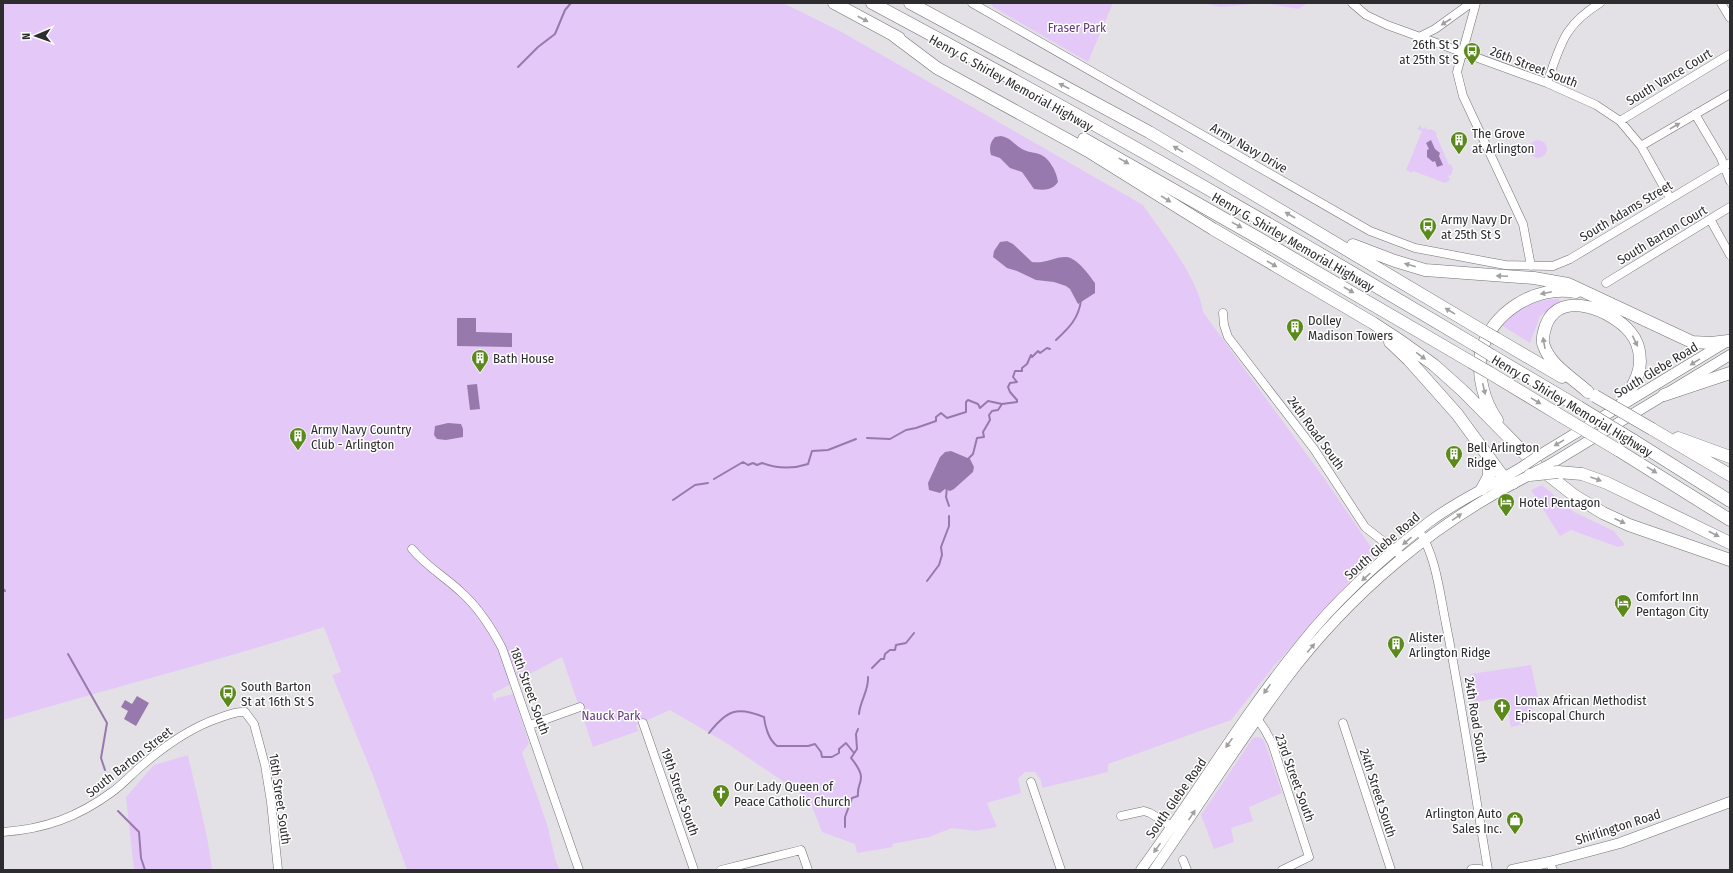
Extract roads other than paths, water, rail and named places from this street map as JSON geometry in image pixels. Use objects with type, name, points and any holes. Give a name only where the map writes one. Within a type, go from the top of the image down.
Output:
[{"type":"highway","name":"Henry G. Shirley Memorial Highway","points":[[834,3],[1154,178],[1490,373],[1730,520]]},
{"type":"highway","points":[[872,3],[1102,129],[1288,234],[1579,407],[1730,501]]},
{"type":"highway","name":"Henry G. Shirley Memorial Highway","points":[[910,3],[1149,132],[1730,476]]},
{"type":"highway","points":[[893,35],[937,68],[1088,151],[1213,229],[1373,323],[1434,365],[1463,391],[1544,472],[1575,496],[1603,513],[1656,535],[1730,560]]},
{"type":"highway","points":[[1304,223],[1367,251],[1425,270],[1545,280],[1568,284],[1692,342],[1710,343],[1729,340]]},
{"type":"highway","points":[[1511,440],[1487,402],[1480,371],[1481,353],[1497,322],[1515,306],[1526,299],[1542,294],[1571,292],[1598,297]]},
{"type":"highway","points":[[1329,298],[1372,328],[1402,353],[1457,414],[1509,481]]},
{"type":"highway","points":[[1591,394],[1556,364],[1544,346],[1543,336],[1546,323],[1553,314],[1564,307],[1581,306],[1600,312],[1625,327],[1635,338],[1639,352],[1640,366],[1634,382],[1621,405]]},
{"type":"highway","points":[[1664,396],[1730,373]]},
{"type":"highway","points":[[1652,429],[1730,457]]},
{"type":"highway","points":[[1482,489],[1490,473],[1487,454]]},
{"type":"highway","points":[[1526,471],[1554,469],[1582,474],[1607,483],[1730,543]]},
{"type":"main road","name":"South Glebe Road","points":[[1399,554],[1426,540],[1461,514],[1526,471],[1538,456],[1729,340]]},
{"type":"main road","name":"South Glebe Road","points":[[1554,469],[1664,396],[1730,355]]},
{"type":"main road","name":"South Glebe Road","points":[[1154,870],[1176,830],[1255,715],[1302,642],[1335,606],[1399,554],[1419,531],[1454,505],[1482,489],[1509,481]]},
{"type":"main road","name":"Shirlington Road","points":[[1512,870],[1551,866],[1620,843],[1730,802]]},
{"type":"main road","name":"South Glebe Road","points":[[1141,870],[1176,830]]},
{"type":"main road","points":[[1472,870],[1480,870]]},
{"type":"street","name":"Army Navy Drive","points":[[974,3],[1370,232],[1415,248],[1505,265],[1531,266]]},
{"type":"street","name":"26th Street South","points":[[1352,3],[1366,15],[1387,25],[1547,83],[1596,105],[1620,121],[1641,146],[1670,198]]},
{"type":"street","points":[[1419,37],[1435,29],[1471,3]]},
{"type":"street","points":[[1476,3],[1456,72],[1462,96],[1523,224],[1531,266]]},
{"type":"street","points":[[1547,83],[1564,35],[1583,14],[1600,3]]},
{"type":"street","points":[[1721,3],[1730,18]]},
{"type":"street","name":"South Vance Court","points":[[1620,121],[1730,54]]},
{"type":"street","points":[[1641,146],[1730,94]]},
{"type":"street","points":[[1695,114],[1721,158],[1727,165],[1730,180]]},
{"type":"street","name":"South Adams Street","points":[[1531,266],[1552,266],[1570,260],[1670,198],[1727,165]]},
{"type":"street","name":"South Barton Court","points":[[1606,283],[1730,207]]},
{"type":"street","points":[[1710,219],[1730,255]]},
{"type":"street","name":"24th Road South","points":[[1223,313],[1224,325],[1228,337],[1314,449],[1365,527],[1399,554]]},
{"type":"street","name":"24th Road South","points":[[1419,531],[1426,540],[1434,567],[1456,677],[1488,870]]},
{"type":"street","name":"18th Street South","points":[[412,549],[461,592],[482,613],[493,629],[502,648],[530,725],[579,870]]},
{"type":"street","points":[[530,725],[580,706]]},
{"type":"street","name":"South Barton Street","points":[[3,832],[45,827],[68,818],[114,791],[167,745],[184,734],[212,720],[233,713],[245,712]]},
{"type":"street","name":"16th Street South","points":[[245,712],[254,724],[265,765],[271,802],[278,870]]},
{"type":"street","name":"23rd Street South","points":[[1255,715],[1272,744],[1309,857],[1282,870]]},
{"type":"street","name":"19th Street South","points":[[643,723],[694,870]]},
{"type":"street","name":"24th Street South","points":[[1343,723],[1391,870]]},
{"type":"street","points":[[1031,782],[1061,870]]},
{"type":"street","points":[[1121,816],[1144,811],[1150,813],[1176,830]]},
{"type":"street","points":[[721,870],[801,850],[808,870]]},
{"type":"street","points":[[1183,860],[1187,870]]},
{"type":"waterway","points":[[518,67],[538,47],[555,34],[565,10],[571,3]]},
{"type":"waterway","points":[[1056,340],[1073,322],[1078,312],[1081,300]]},
{"type":"waterway","points":[[967,460],[973,454],[977,438],[984,437],[983,432],[990,420],[989,415],[992,411],[998,410],[1002,404],[1017,402],[1008,387],[1010,383],[1017,382],[1013,377],[1015,371],[1022,371],[1022,368],[1027,364],[1031,355],[1032,357],[1038,351],[1040,353],[1047,348],[1050,349]]},
{"type":"waterway","points":[[867,438],[890,439],[906,430],[936,421],[936,417],[941,413],[947,418],[966,412],[966,402],[968,400],[978,404],[980,408],[988,401],[1002,404]]},
{"type":"waterway","points":[[714,479],[743,462],[748,465],[753,463],[757,465],[762,463],[785,468],[802,466],[808,464],[812,451],[828,450],[856,439]]},
{"type":"waterway","points":[[673,500],[695,485],[708,483]]},
{"type":"waterway","points":[[947,487],[946,497],[949,506]]},
{"type":"waterway","points":[[927,581],[939,565],[942,555],[941,547],[949,526],[949,516]]},
{"type":"waterway","points":[[872,668],[881,659],[884,659],[885,654],[890,650],[895,650],[896,645],[906,643],[914,633]]},
{"type":"waterway","points":[[68,654],[107,723],[101,758],[105,770]]},
{"type":"waterway","points":[[859,714],[868,677]]},
{"type":"waterway","points":[[709,733],[715,725],[727,715],[739,711],[747,712],[764,717],[768,733],[777,746],[808,746],[815,744],[821,752],[822,757],[832,757],[839,753],[839,749],[846,743],[854,753]]},
{"type":"waterway","points":[[845,827],[845,817],[852,798],[858,796],[861,780],[859,769],[851,758],[857,749],[856,734],[858,729]]},
{"type":"waterway","points":[[118,811],[139,832],[141,858],[145,870]]},
{"type":"place","name":"26th St S at 25th St S","points":[[1472,66]]},
{"type":"place","name":"The Grove at Arlington","points":[[1459,155]]},
{"type":"place","name":"Army Navy Dr at 25th St S","points":[[1428,241]]},
{"type":"place","name":"Dolley Madison Towers","points":[[1295,342]]},
{"type":"place","name":"Bath House","points":[[480,373]]},
{"type":"place","name":"Army Navy Country Club - Arlington","points":[[298,451]]},
{"type":"place","name":"Bell Arlington Ridge","points":[[1454,469]]},
{"type":"place","name":"Hotel Pentagon","points":[[1506,517]]},
{"type":"place","name":"Comfort Inn Pentagon City","points":[[1623,618]]},
{"type":"place","name":"Alister Arlington Ridge","points":[[1396,659]]},
{"type":"place","name":"South Barton St at 16th St S","points":[[228,708]]},
{"type":"place","name":"Lomax African Methodist Episcopal Church","points":[[1502,722]]},
{"type":"place","name":"Our Lady Queen of Peace Catholic Church","points":[[721,808]]},
{"type":"place","name":"Arlington Auto Sales Inc.","points":[[1515,835]]},
{"type":"park label","name":"Fraser Park","points":[[1077,27]]},
{"type":"park label","name":"Nauck Park","points":[[611,715]]}]
